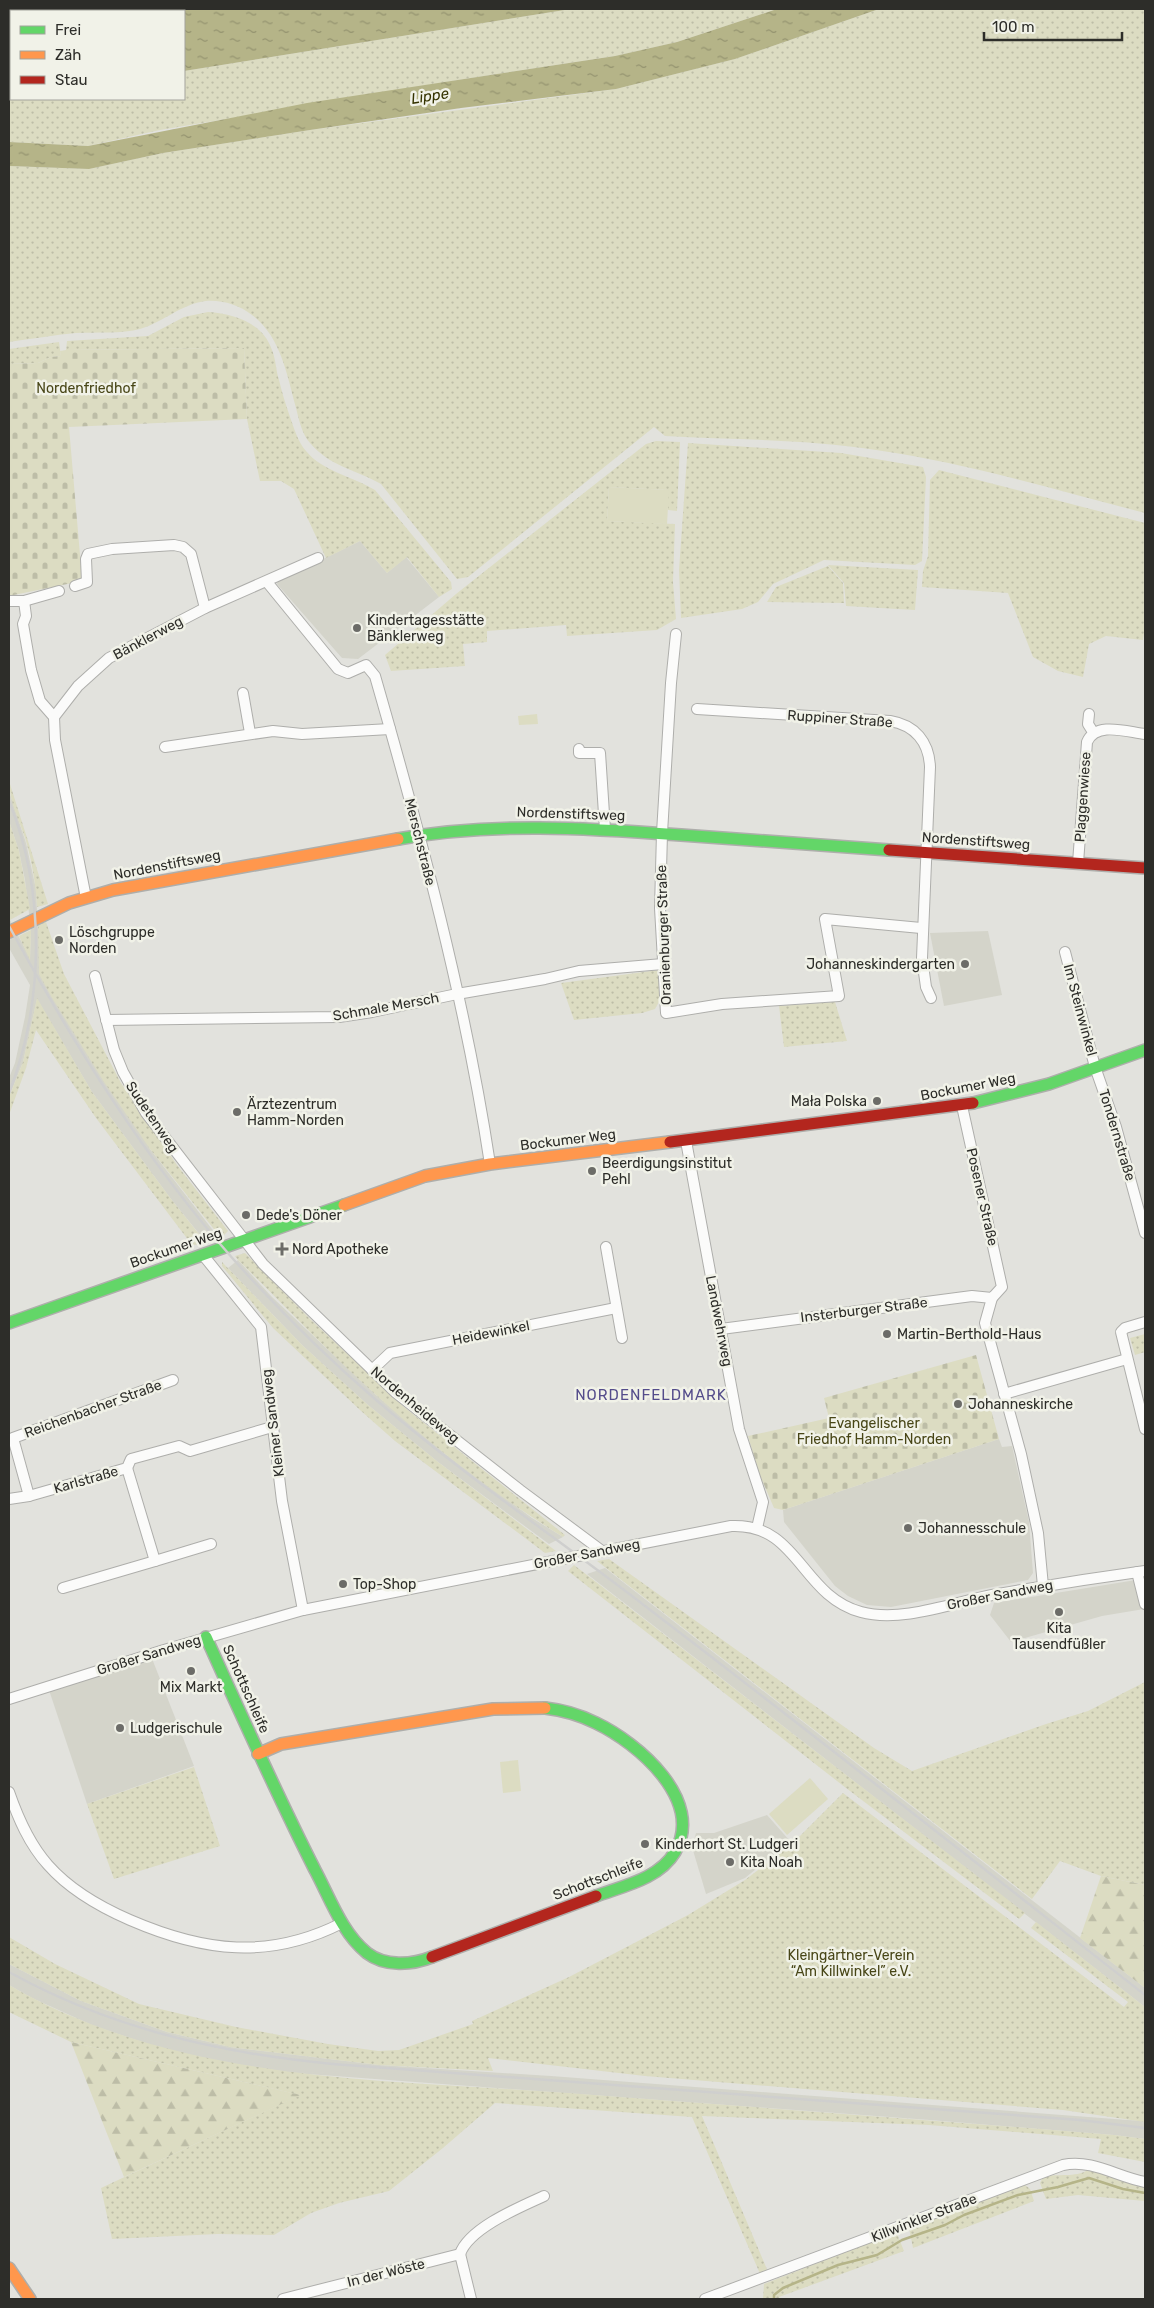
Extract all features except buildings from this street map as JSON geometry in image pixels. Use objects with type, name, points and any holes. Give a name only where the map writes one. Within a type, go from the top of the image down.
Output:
[{"type":"street","points":[[74,586],[86,582],[86,560],[88,554],[112,549],[174,544],[183,547],[191,554],[205,608]]},
{"type":"street","name":"Bänklerweg","points":[[54,717],[78,686],[109,658],[205,608],[318,558]]},
{"type":"street","name":"Merschstraße","points":[[267,582],[338,669],[348,673],[366,665],[375,676],[418,835],[457,994],[480,1097],[490,1164]]},
{"type":"street","points":[[9,601],[24,601],[59,591]]},
{"type":"street","points":[[24,601],[26,616],[23,624],[31,670],[40,701],[54,717],[55,740],[86,898]]},
{"type":"street","points":[[662,833],[671,683],[676,634]]},
{"type":"street","points":[[243,693],[250,733]]},
{"type":"street","name":"Ruppiner Straße","points":[[697,709],[890,721],[912,730],[923,741],[929,757],[921,928],[923,972],[931,998]]},
{"type":"street","name":"Plaggenwiese","points":[[1089,714],[1088,724],[1093,732]]},
{"type":"street","points":[[165,747],[250,733],[280,731],[302,734],[390,729]]},
{"type":"street","name":"Plaggenwiese","points":[[1078,863],[1087,742],[1093,732],[1106,729],[1145,734]]},
{"type":"street","points":[[579,749],[580,753],[600,753],[605,829]]},
{"type":"street","name":"Nordenstiftsweg","points":[[9,932],[46,912],[86,898],[196,874],[418,835],[516,827],[605,829],[1145,868]]},
{"type":"street","name":"Oranienburger Straße","points":[[662,833],[660,908],[666,1013],[722,1004],[840,996],[825,919],[921,928]]},
{"type":"street","name":"Im Steinwinkel","points":[[1065,952],[1095,1067]]},
{"type":"street","name":"Schmale Mersch","points":[[106,1020],[339,1017],[546,979],[579,971],[663,964]]},
{"type":"street","name":"Sudetenweg","points":[[95,976],[114,1050],[122,1072],[146,1113],[244,1240]]},
{"type":"street","name":"Bockumer Weg","points":[[9,1323],[425,1176],[490,1164],[962,1106],[1000,1098],[1145,1050]]},
{"type":"street","name":"Tondernstraße","points":[[1095,1067],[1116,1127],[1145,1233]]},
{"type":"street","name":"Posener Straße","points":[[962,1106],[1002,1287],[992,1298]]},
{"type":"street","name":"Landwehrweg","points":[[686,1141],[739,1430],[763,1502],[757,1528]]},
{"type":"street","name":"Nordenheideweg","points":[[244,1240],[263,1264],[293,1295],[395,1392],[602,1551]]},
{"type":"street","points":[[606,1247],[622,1338]]},
{"type":"street","name":"Kleiner Sandweg","points":[[204,1255],[261,1327],[282,1500],[302,1610]]},
{"type":"street","name":"Insterburger Straße","points":[[721,1329],[972,1296],[992,1298]]},
{"type":"street","points":[[992,1298],[985,1323],[1021,1454],[1033,1510],[1043,1586]]},
{"type":"street","name":"Heidewinkel","points":[[372,1370],[390,1353],[616,1308]]},
{"type":"street","points":[[1145,1322],[1121,1331],[1145,1429]]},
{"type":"street","points":[[1004,1394],[1127,1360]]},
{"type":"street","name":"Reichenbacher Straße","points":[[29,1496],[11,1439],[173,1380]]},
{"type":"street","name":"Karlstraße","points":[[9,1499],[29,1496],[127,1468],[131,1459],[179,1446],[190,1451],[272,1427]]},
{"type":"street","points":[[127,1468],[155,1561]]},
{"type":"street","name":"Großer Sandweg","points":[[9,1699],[206,1637],[302,1610],[723,1527],[757,1528],[781,1541],[807,1573],[831,1597],[851,1609],[872,1614],[893,1615],[1043,1586],[1141,1571]]},
{"type":"street","points":[[63,1588],[211,1544]]},
{"type":"street","points":[[1141,1571],[1145,1604]]},
{"type":"street","name":"Schottschleife","points":[[206,1637],[258,1754],[286,1814],[342,1922],[348,1932],[367,1953],[382,1961],[405,1963],[436,1956],[652,1875],[672,1857],[680,1839],[683,1818],[680,1800],[670,1783],[641,1754],[618,1736],[574,1714],[543,1707],[511,1707],[281,1744],[258,1754]]},
{"type":"street","points":[[9,1792],[17,1814],[36,1850],[63,1880],[92,1901],[150,1928],[199,1944],[260,1947],[304,1940],[342,1922]]},
{"type":"street","name":"Killwinkler Straße","points":[[705,2299],[1063,2165],[1086,2163],[1131,2180],[1145,2182]]},
{"type":"street","points":[[471,2299],[460,2254],[463,2246],[475,2234],[523,2205],[544,2196]]},
{"type":"street","name":"In der Wöste","points":[[283,2299],[460,2254]]},
{"type":"street","points":[[9,2268],[30,2299]]},
{"type":"shaded area","points":[[9,9],[155,9],[10,10],[9,32]]},
{"type":"shaded area","name":"Kindertagesstätte Bänklerweg","points":[[360,541],[387,573],[406,557],[439,597],[358,659],[342,658],[277,584],[278,581]]},
{"type":"shaded area","points":[[9,791],[26,843],[36,889],[38,930],[150,1149],[215,1233],[205,1241],[171,1199],[92,1092],[37,999],[23,1062],[9,1097],[9,1078],[15,1063],[30,985],[9,948],[9,918],[30,958],[31,930],[25,880],[19,851],[9,821]]},
{"type":"shaded area","name":"Johanneskindergarten","points":[[988,931],[1002,995],[944,1006],[930,933]]},
{"type":"shaded area","points":[[238,1260],[272,1297],[376,1395],[444,1453],[532,1518],[563,1537],[549,1544],[438,1462],[368,1405],[302,1345],[228,1268]]},
{"type":"shaded area","name":"Johannesschule","points":[[999,1439],[1002,1447],[1012,1446],[1029,1522],[1033,1573],[1028,1580],[891,1607],[867,1605],[848,1596],[835,1586],[784,1522],[783,1510]]},
{"type":"shaded area","points":[[605,1568],[1145,1988],[1145,2007],[587,1574]]},
{"type":"shaded area","name":"Kita Tausendfüßler","points":[[1136,1580],[1144,1609],[1102,1616],[1011,1642],[990,1615],[994,1603]]},
{"type":"shaded area","name":"Ludgerischule","points":[[151,1656],[194,1766],[87,1804],[49,1690]]},
{"type":"shaded area","name":"Kita Noah","points":[[767,1815],[790,1841],[745,1878],[706,1894],[692,1847],[696,1833],[714,1833]]},
{"type":"shaded area","points":[[9,1964],[81,2001],[167,2032],[230,2047],[379,2065],[551,2076],[1141,2121],[1145,2122],[1145,2139],[930,2120],[294,2073],[227,2063],[160,2048],[94,2026],[32,1998],[9,1985]]},
{"type":"green space","points":[[571,9],[777,9],[677,42],[615,56],[458,80],[160,130],[88,146],[9,142],[9,92],[10,100],[185,100],[185,71]]},
{"type":"green space","points":[[879,9],[1145,9],[1145,513],[1011,478],[910,455],[850,446],[771,440],[665,436],[654,427],[468,577],[457,579],[381,484],[334,462],[310,443],[301,427],[286,370],[276,345],[262,324],[242,308],[225,302],[206,301],[180,309],[149,326],[133,331],[76,333],[9,342],[9,166],[89,169],[163,153],[310,130],[616,89],[735,59]]},
{"type":"green space","points":[[208,312],[238,318],[262,333],[272,350],[278,377],[296,435],[303,447],[313,458],[329,469],[375,490],[451,582],[452,589],[439,597],[407,557],[387,573],[360,541],[326,558],[294,489],[281,481],[260,481],[247,419],[244,348],[66,350],[67,341],[148,336],[184,317]]},
{"type":"green space","points":[[59,342],[61,356],[51,357],[38,363],[9,364],[9,349]]},
{"type":"green space","name":"Nordenfriedhof","points":[[244,348],[247,419],[69,427],[82,578],[77,582],[9,596],[9,364],[38,363],[51,357],[61,356],[60,351],[66,350]]},
{"type":"green space","points":[[656,441],[680,442],[677,511],[668,510],[668,490],[609,487],[607,521],[675,524],[673,582],[676,619],[657,630],[567,636],[566,625],[487,631],[487,642],[463,644],[465,666],[391,671],[385,655],[456,594],[646,444]]},
{"type":"green space","points":[[688,443],[841,453],[923,467],[926,477],[922,561],[915,565],[824,560],[773,584],[758,602],[742,609],[681,618],[679,570]]},
{"type":"green space","points":[[939,470],[1145,523],[1145,627],[1143,640],[1106,636],[1089,644],[1083,677],[1058,671],[1033,657],[1008,593],[922,587],[923,571],[928,556],[930,480]]},
{"type":"green space","points":[[609,487],[669,490],[667,524],[607,521]]},
{"type":"green space","points":[[828,565],[918,570],[915,610],[846,606],[844,583]]},
{"type":"green space","points":[[828,566],[843,583],[844,603],[767,602],[776,587]]},
{"type":"green space","points":[[537,714],[538,724],[519,725],[518,716]]},
{"type":"green space","points":[[9,781],[48,904],[37,907],[30,857],[13,804]]},
{"type":"green space","points":[[9,821],[19,851],[30,909],[10,920]]},
{"type":"green space","points":[[46,922],[64,974],[121,1083],[177,1165],[228,1231],[221,1238],[150,1149],[104,1082],[51,996],[39,974],[38,925]]},
{"type":"green space","points":[[31,930],[30,960],[19,936]]},
{"type":"green space","points":[[659,970],[660,1000],[655,1009],[642,1013],[574,1020],[561,983]]},
{"type":"green space","points":[[37,998],[92,1092],[171,1199],[207,1244],[192,1245],[96,1118],[36,1030],[26,1068],[9,1115],[9,1097],[23,1062]]},
{"type":"green space","points":[[835,1002],[847,1041],[784,1047],[779,1006]]},
{"type":"green space","points":[[245,1253],[310,1319],[404,1407],[565,1535],[563,1537],[490,1488],[398,1415],[358,1379],[235,1256]]},
{"type":"green space","points":[[222,1262],[302,1345],[368,1405],[438,1462],[556,1551],[545,1553],[395,1441],[273,1328],[222,1266]]},
{"type":"green space","points":[[1145,1334],[1145,1352],[1135,1355],[1130,1338]]},
{"type":"green space","name":"Evangelischer Friedhof Hamm-Norden","points":[[976,1355],[999,1439],[783,1510],[774,1508],[759,1473],[748,1436],[829,1418],[824,1398]]},
{"type":"green space","points":[[609,1559],[874,1748],[912,1771],[1088,1711],[1145,1682],[1145,1885],[1101,1876],[1060,1861],[1032,1899],[597,1561]]},
{"type":"green space","points":[[574,1565],[1025,1913],[1019,1919],[846,1788],[568,1571]]},
{"type":"green space","points":[[518,1760],[521,1791],[503,1793],[500,1762]]},
{"type":"green space","points":[[194,1767],[220,1846],[114,1879],[87,1804]]},
{"type":"green space","points":[[810,1778],[828,1799],[787,1835],[769,1814]]},
{"type":"green space","name":"Kleingärtner-Verein “Am Killwinkel” e.V.","points":[[843,1793],[1124,2007],[1128,2002],[1031,1928],[1036,1922],[1145,2007],[1145,2122],[1063,2110],[645,2076],[488,2058],[493,2071],[379,2065],[230,2047],[167,2032],[81,2001],[9,1964],[9,1937],[55,1964],[139,2004],[236,2027],[328,2044],[378,2051],[399,2050],[473,2024],[472,2021],[569,1977],[688,1915],[745,1880],[792,1844]]},
{"type":"green space","points":[[1101,1876],[1145,1885],[1145,1988],[1080,1938]]},
{"type":"green space","points":[[9,1985],[74,2017],[141,2041],[210,2059],[352,2079],[568,2093],[1114,2135],[1145,2139],[1145,2162],[1098,2153],[1101,2139],[929,2125],[702,2116],[769,2274],[761,2276],[692,2117],[495,2103],[389,2191],[339,2203],[311,2213],[274,2235],[218,2234],[112,2239],[101,2188],[300,2095],[71,2042],[9,2012]]},
{"type":"green space","points":[[71,2042],[301,2095],[124,2177]]},
{"type":"green space","points":[[1088,2170],[1102,2172],[1137,2186],[1145,2186],[1145,2201],[1078,2195],[1046,2199],[1040,2183],[1043,2177],[1072,2175]]},
{"type":"green space","points":[[1024,2184],[1030,2189],[1034,2201],[913,2248],[909,2228]]},
{"type":"green space","points":[[894,2233],[898,2236],[904,2251],[779,2297],[780,2299],[763,2299],[764,2284]]},
{"type":"water","points":[[571,9],[185,71],[185,10],[147,10]]},
{"type":"water","name":"Lippe","points":[[777,9],[879,9],[735,59],[616,89],[461,108],[310,130],[163,153],[89,169],[9,166],[9,142],[88,146],[307,103],[615,56],[677,42]]},
{"type":"waterway","points":[[774,2299],[774,2295],[783,2288],[838,2265],[877,2255],[902,2240],[945,2225],[964,2215],[1018,2195],[1058,2187],[1089,2178],[1123,2189],[1145,2193]]},
{"type":"railway","points":[[9,801],[21,836],[30,872],[36,947],[34,985],[29,1022],[21,1058],[9,1093]]},
{"type":"railway","points":[[9,926],[85,1057],[140,1141],[170,1182],[234,1260],[302,1332],[338,1366],[441,1453],[708,1654],[1145,1995]]},
{"type":"railway","points":[[9,1972],[47,1992],[126,2023],[207,2045],[290,2059],[333,2064],[1080,2120],[1145,2128]]},
{"type":"traffic: fast","points":[[398,839],[469,830],[540,828],[646,832],[889,850]]},
{"type":"traffic: fast","points":[[973,1103],[1049,1084],[1145,1050]]},
{"type":"traffic: fast","points":[[9,1323],[344,1205]]},
{"type":"traffic: fast","points":[[206,1637],[286,1812],[337,1915],[350,1936],[367,1953],[382,1961],[407,1963],[432,1957]]},
{"type":"traffic: fast","points":[[545,1708],[571,1713],[590,1720],[613,1732],[630,1744],[662,1776],[674,1794],[681,1813],[682,1832],[675,1852],[660,1869],[629,1885],[596,1896]]},
{"type":"traffic: slow","points":[[9,932],[69,903],[113,890],[398,839]]},
{"type":"traffic: slow","points":[[344,1205],[425,1176],[490,1164],[670,1142]]},
{"type":"traffic: slow","points":[[258,1754],[281,1744],[493,1709],[545,1708]]},
{"type":"traffic: slow","points":[[9,2268],[30,2299]]},
{"type":"traffic: jam","points":[[889,850],[1145,868]]},
{"type":"traffic: jam","points":[[670,1142],[973,1103]]},
{"type":"traffic: jam","points":[[432,1957],[596,1896]]},
{"type":"place","name":"Kindertagesstätte Bänklerweg","points":[[357,628]]},
{"type":"place","name":"Löschgruppe Norden","points":[[59,940]]},
{"type":"place","name":"Johanneskindergarten","points":[[965,964]]},
{"type":"place","name":"Mała Polska","points":[[877,1101]]},
{"type":"place","name":"Ärztezentrum Hamm-Norden","points":[[237,1112]]},
{"type":"place","name":"Beerdigungsinstitut Pehl","points":[[592,1171]]},
{"type":"place","name":"Dede's Döner","points":[[246,1215]]},
{"type":"place","name":"Nord Apotheke","points":[[282,1249]]},
{"type":"place","name":"Martin-Berthold-Haus","points":[[887,1334]]},
{"type":"place","name":"Johanneskirche","points":[[958,1404]]},
{"type":"place","name":"Johannesschule","points":[[908,1528]]},
{"type":"place","name":"Top-Shop","points":[[343,1584]]},
{"type":"place","name":"Kita Tausendfüßler","points":[[1059,1612]]},
{"type":"place","name":"Mix Markt","points":[[191,1671]]},
{"type":"place","name":"Ludgerischule","points":[[120,1728]]},
{"type":"place","name":"Kinderhort St. Ludgeri","points":[[645,1844]]},
{"type":"place","name":"Kita Noah","points":[[730,1862]]},
{"type":"district","name":"NORDENFELDMARK","points":[[651,1395]]}]
